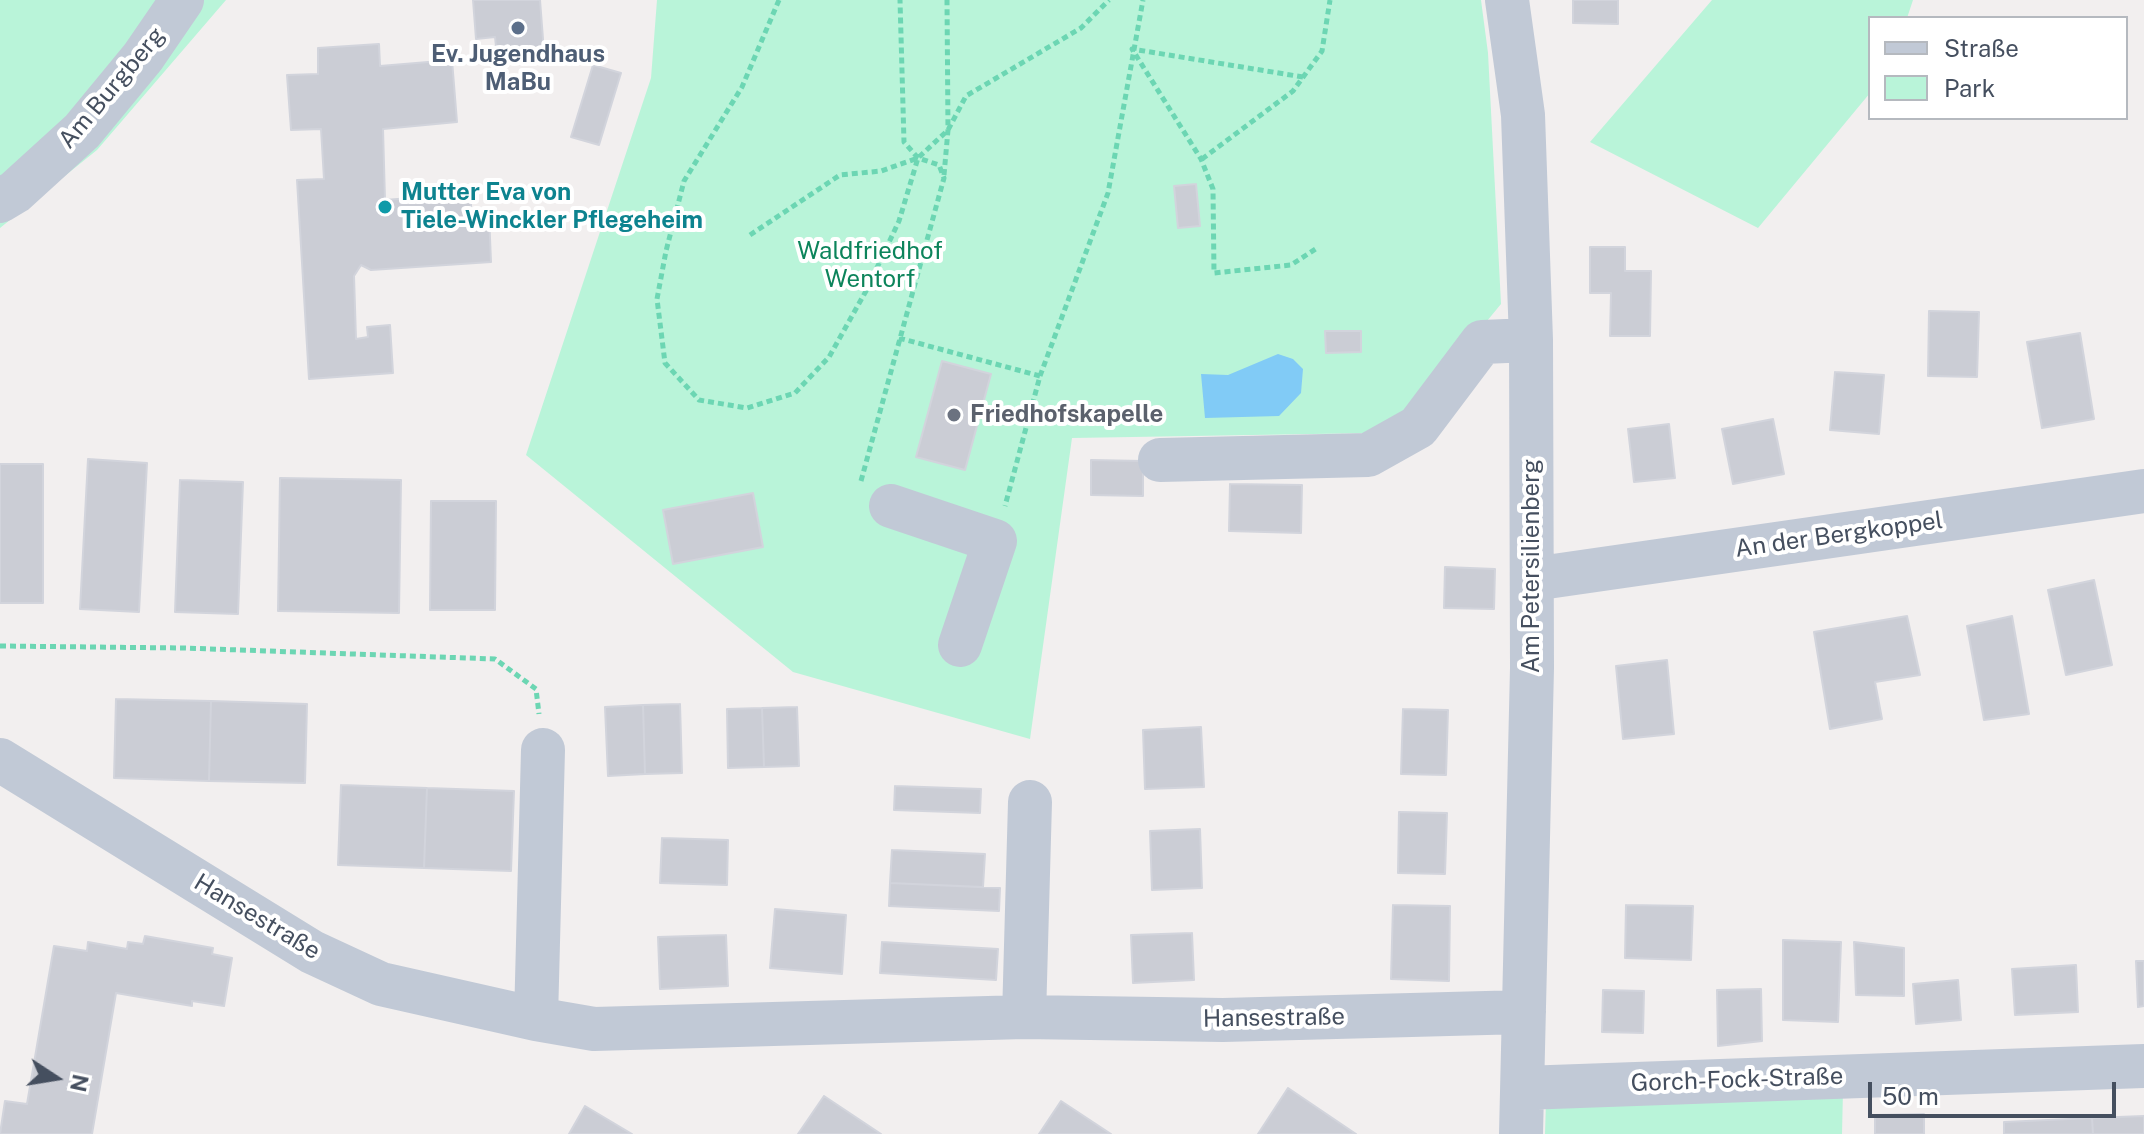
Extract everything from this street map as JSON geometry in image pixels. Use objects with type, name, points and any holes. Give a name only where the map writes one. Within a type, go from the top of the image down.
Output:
[{"type":"street","name":"Am Burgberg","points":[[0,201],[15,192],[82,131],[143,57],[182,0]]},
{"type":"street","name":"Am Petersilienberg","points":[[1507,0],[1523,115],[1531,340],[1533,579],[1521,1134]]},
{"type":"street","points":[[1160,460],[1368,455],[1418,427],[1482,342],[1531,340]]},
{"type":"street","name":"An der Bergkoppel","points":[[1533,579],[2144,491]]},
{"type":"street","points":[[891,506],[995,541],[960,645]]},
{"type":"street","points":[[536,1019],[543,750]]},
{"type":"street","name":"Hansestraße","points":[[0,760],[312,952],[381,984],[594,1029],[1024,1017],[1223,1020],[1524,1012]]},
{"type":"street","points":[[1024,1017],[1030,802]]},
{"type":"street","name":"Gorch-Fock-Straße","points":[[1523,1088],[2144,1066]]},
{"type":"path","points":[[779,0],[742,87],[684,181],[666,251],[657,299],[665,363],[699,400],[747,408],[795,393],[829,357],[866,291],[899,221],[918,158]]},
{"type":"path","points":[[900,0],[904,142],[918,158],[939,165],[944,178]]},
{"type":"path","points":[[891,506],[858,494],[944,178],[948,130],[947,0]]},
{"type":"path","points":[[750,235],[840,175],[881,171],[918,158],[948,130],[966,96],[1081,28],[1109,0]]},
{"type":"path","points":[[995,541],[1040,376],[1108,193],[1143,0]]},
{"type":"path","points":[[1201,159],[1293,91],[1322,51],[1330,0]]},
{"type":"path","points":[[1132,49],[1303,77]]},
{"type":"path","points":[[1132,49],[1201,159],[1213,189],[1214,273],[1291,265],[1317,248]]},
{"type":"path","points":[[899,338],[1040,376]]},
{"type":"path","points":[[0,646],[183,648],[495,659],[536,689],[543,750]]},
{"type":"green space","points":[[0,0],[226,0],[97,150],[0,228]]},
{"type":"green space","name":"Waldfriedhof Wentorf","points":[[657,0],[1481,0],[1488,53],[1501,304],[1412,412],[1373,433],[1072,438],[1030,739],[793,672],[526,455],[651,78]]},
{"type":"green space","points":[[1712,0],[1913,0],[1908,16],[1868,16],[1868,95],[1758,228],[1590,142]]},
{"type":"green space","points":[[1843,1090],[1842,1134],[1545,1134],[1546,1101]]},
{"type":"water","points":[[1278,354],[1293,359],[1303,369],[1301,393],[1279,416],[1205,418],[1201,374],[1228,375]]},
{"type":"building","points":[[473,0],[540,0],[544,52],[497,56],[495,37],[476,39]]},
{"type":"building","points":[[1573,0],[1618,0],[1618,24],[1573,23]]},
{"type":"building","name":"Mutter Eva von Tiele-Winckler Pflegeheim","points":[[379,44],[380,66],[452,60],[457,122],[383,129],[385,200],[471,193],[471,215],[489,214],[491,262],[371,270],[361,265],[354,276],[356,339],[368,337],[367,327],[390,325],[393,373],[309,379],[297,180],[324,179],[321,129],[291,130],[287,75],[318,74],[318,48]]},
{"type":"building","points":[[593,65],[621,73],[599,145],[571,137]]},
{"type":"building","points":[[1196,184],[1200,226],[1178,228],[1174,186]]},
{"type":"building","points":[[1590,247],[1625,247],[1625,271],[1651,271],[1650,336],[1610,336],[1611,293],[1590,293]]},
{"type":"building","points":[[1929,311],[1979,312],[1977,377],[1928,376]]},
{"type":"building","points":[[1325,331],[1361,331],[1361,352],[1326,353]]},
{"type":"building","points":[[2080,333],[2094,419],[2042,428],[2027,342]]},
{"type":"building","name":"Friedhofskapelle","points":[[942,361],[991,374],[965,470],[916,457]]},
{"type":"building","points":[[1835,372],[1884,375],[1879,434],[1830,430]]},
{"type":"building","points":[[1773,419],[1784,474],[1733,484],[1722,429]]},
{"type":"building","points":[[1669,424],[1675,478],[1634,482],[1628,429]]},
{"type":"building","points":[[88,459],[147,463],[139,612],[80,609]]},
{"type":"building","points":[[1091,460],[1143,461],[1143,496],[1091,495]]},
{"type":"building","points":[[0,464],[43,464],[43,603],[0,603]]},
{"type":"building","points":[[280,478],[401,480],[399,613],[278,611]]},
{"type":"building","points":[[180,480],[243,482],[238,614],[175,612]]},
{"type":"building","points":[[1230,484],[1302,485],[1301,533],[1229,531]]},
{"type":"building","points":[[753,493],[763,547],[673,564],[663,510]]},
{"type":"building","points":[[431,501],[496,501],[495,610],[430,610]]},
{"type":"building","points":[[1445,567],[1495,569],[1494,609],[1444,608]]},
{"type":"building","points":[[2094,580],[2112,665],[2066,675],[2048,590]]},
{"type":"building","points":[[1907,616],[1920,675],[1875,682],[1882,719],[1830,729],[1814,632]]},
{"type":"building","points":[[2012,616],[2029,714],[1984,720],[1967,626]]},
{"type":"building","points":[[1667,660],[1674,734],[1623,739],[1616,666]]},
{"type":"building","points":[[116,699],[211,701],[209,781],[114,778]]},
{"type":"building","points":[[211,701],[307,704],[305,783],[209,781]]},
{"type":"building","points":[[680,704],[682,773],[645,774],[643,705]]},
{"type":"building","points":[[643,705],[645,774],[608,776],[605,707]]},
{"type":"building","points":[[797,707],[799,766],[764,767],[762,708]]},
{"type":"building","points":[[762,708],[764,767],[728,768],[727,709]]},
{"type":"building","points":[[1403,709],[1448,710],[1446,775],[1401,774]]},
{"type":"building","points":[[1201,727],[1204,787],[1145,789],[1143,730]]},
{"type":"building","points":[[341,785],[427,788],[424,868],[338,865]]},
{"type":"building","points":[[895,786],[981,789],[980,813],[894,810]]},
{"type":"building","points":[[427,788],[514,791],[511,871],[424,868]]},
{"type":"building","points":[[1399,812],[1447,813],[1445,874],[1398,873]]},
{"type":"building","points":[[1200,829],[1202,888],[1152,890],[1150,831]]},
{"type":"building","points":[[662,838],[728,840],[727,885],[660,883]]},
{"type":"building","points":[[892,850],[985,854],[983,887],[890,883]]},
{"type":"building","points":[[890,883],[1000,888],[999,911],[889,906]]},
{"type":"building","points":[[1393,905],[1450,906],[1449,981],[1391,979]]},
{"type":"building","points":[[1626,905],[1693,906],[1691,960],[1625,958]]},
{"type":"building","points":[[775,909],[846,915],[842,974],[770,968]]},
{"type":"building","points":[[1192,933],[1194,980],[1133,983],[1131,935]]},
{"type":"building","points":[[726,935],[728,986],[660,989],[658,937]]},
{"type":"building","points":[[145,936],[213,948],[212,954],[232,958],[224,1006],[192,1001],[192,1006],[116,993],[92,1134],[0,1134],[5,1101],[27,1104],[54,946],[87,951],[88,942],[127,949],[128,942],[143,944]]},
{"type":"building","points":[[1783,940],[1841,942],[1838,1022],[1783,1020]]},
{"type":"building","points":[[882,942],[998,949],[996,980],[880,973]]},
{"type":"building","points":[[1854,942],[1904,948],[1904,996],[1856,995]]},
{"type":"building","points":[[2136,961],[2144,961],[2144,1006],[2138,1007]]},
{"type":"building","points":[[2076,965],[2078,1012],[2015,1015],[2012,969]]},
{"type":"building","points":[[1958,980],[1961,1020],[1916,1024],[1913,984]]},
{"type":"building","points":[[1761,989],[1762,1041],[1718,1046],[1717,990]]},
{"type":"building","points":[[1603,990],[1644,991],[1643,1033],[1602,1032]]},
{"type":"building","points":[[1288,1088],[1356,1134],[1258,1134]]},
{"type":"building","points":[[824,1096],[881,1134],[798,1134]]},
{"type":"building","points":[[1061,1101],[1111,1134],[1039,1134]]},
{"type":"building","points":[[585,1106],[632,1134],[569,1134]]},
{"type":"building","points":[[1924,1114],[1924,1134],[1875,1134],[1875,1115]]},
{"type":"building","points":[[2144,1116],[2144,1134],[2093,1134],[2092,1118]]},
{"type":"building","points":[[2092,1118],[2093,1134],[2004,1134],[2004,1122]]},
{"type":"place","name":"Ev. Jugendhaus MaBu","points":[[518,28]]},
{"type":"place","name":"Mutter Eva von Tiele-Winckler Pflegeheim","points":[[385,207]]},
{"type":"place","name":"Friedhofskapelle","points":[[954,415]]}]
